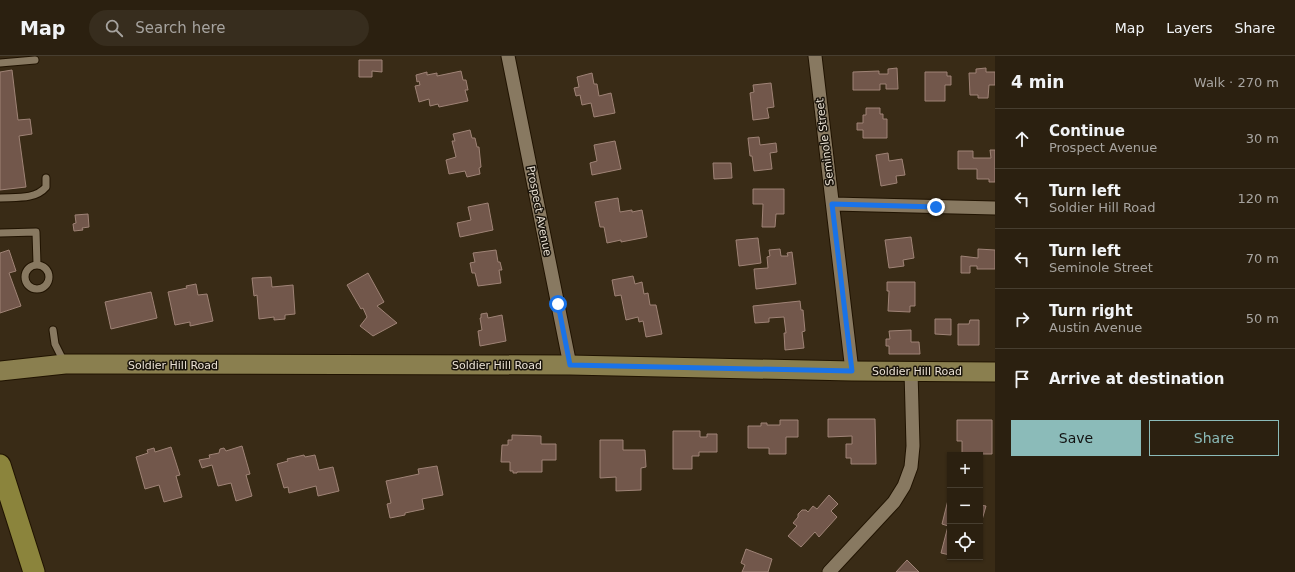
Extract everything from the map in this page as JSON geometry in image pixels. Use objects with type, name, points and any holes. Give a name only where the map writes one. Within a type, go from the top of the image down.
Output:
[{"type":"main road","points":[[0,465],[34,572]]},
{"type":"street","name":"Prospect Avenue","points":[[508,56],[570,365]]},
{"type":"street","name":"Seminole Street","points":[[815,56],[852,371]]},
{"type":"street","points":[[832,204],[995,208]]},
{"type":"street","name":"Soldier Hill Road","points":[[0,371],[65,364],[570,365],[852,371],[995,372]]},
{"type":"street","points":[[830,572],[894,502],[904,486],[911,467],[914,446],[911,371]]},
{"type":"lane","points":[[0,63],[35,60]]},
{"type":"lane","points":[[0,198],[38,194],[46,187],[46,178]]},
{"type":"lane","points":[[0,233],[36,232],[38,264]]},
{"type":"lane","points":[[53,330],[54,344],[65,364]]},
{"type":"building","points":[[359,60],[382,60],[382,72],[372,71],[372,77],[359,77]]},
{"type":"building","points":[[897,68],[898,89],[886,89],[886,84],[880,84],[880,90],[853,90],[853,72],[879,71],[879,74],[888,74],[888,69]]},
{"type":"building","points":[[986,68],[986,72],[995,72],[995,85],[989,85],[988,98],[978,98],[978,95],[970,95],[969,73],[976,73],[976,69]]},
{"type":"building","points":[[12,70],[18,120],[30,119],[32,134],[19,136],[26,187],[0,190],[0,72]]},
{"type":"building","points":[[461,71],[463,80],[466,80],[468,90],[465,90],[468,101],[439,107],[438,104],[430,106],[429,99],[419,102],[415,86],[420,85],[419,81],[417,82],[416,75],[427,72],[427,75],[437,73],[437,76]]},
{"type":"building","points":[[925,72],[947,72],[947,76],[951,76],[951,85],[945,85],[945,101],[925,101]]},
{"type":"building","points":[[592,73],[594,84],[597,84],[599,96],[611,93],[615,113],[594,117],[591,103],[582,105],[580,95],[576,96],[574,88],[579,87],[577,77]]},
{"type":"building","points":[[771,83],[774,107],[767,108],[769,118],[753,120],[750,93],[754,92],[753,85]]},
{"type":"building","points":[[866,108],[880,108],[880,114],[883,114],[883,119],[887,119],[887,138],[863,138],[863,130],[857,130],[857,123],[863,123],[863,115],[866,115]]},
{"type":"building","points":[[470,130],[472,138],[475,138],[477,147],[479,147],[481,167],[479,168],[480,174],[467,177],[465,171],[449,174],[446,160],[456,157],[452,141],[455,141],[453,134]]},
{"type":"building","points":[[759,137],[760,145],[776,143],[777,152],[770,153],[772,169],[754,171],[752,156],[750,156],[748,138]]},
{"type":"building","points":[[615,141],[621,169],[592,175],[590,163],[597,161],[594,145]]},
{"type":"building","points":[[990,150],[995,150],[995,182],[989,182],[989,179],[977,179],[977,169],[958,169],[958,151],[973,151],[973,158],[991,158]]},
{"type":"building","points":[[888,153],[889,161],[902,159],[905,175],[896,176],[897,183],[881,186],[876,155]]},
{"type":"building","points":[[713,163],[731,163],[732,178],[714,179]]},
{"type":"building","points":[[753,189],[784,189],[784,214],[776,214],[775,227],[762,227],[763,204],[753,204]]},
{"type":"building","points":[[618,198],[620,212],[642,210],[647,237],[607,243],[604,227],[600,227],[595,202]]},
{"type":"building","points":[[488,203],[493,230],[460,237],[457,223],[471,220],[468,207]]},
{"type":"building","points":[[88,214],[89,227],[82,228],[83,230],[74,231],[73,224],[76,223],[75,215]]},
{"type":"building","points":[[911,237],[914,258],[903,260],[904,266],[889,268],[885,240]]},
{"type":"building","points":[[758,238],[761,263],[739,266],[736,240]]},
{"type":"building","points":[[780,249],[781,256],[788,256],[787,253],[792,252],[796,284],[756,289],[754,269],[768,268],[767,257],[770,256],[769,250]]},
{"type":"building","points":[[978,249],[995,250],[995,269],[977,269],[977,266],[970,266],[970,273],[961,273],[961,256],[978,258]]},
{"type":"building","points":[[9,250],[16,271],[9,273],[21,306],[0,313],[0,253]]},
{"type":"building","points":[[496,250],[498,262],[500,262],[502,270],[499,270],[501,283],[478,286],[475,273],[472,273],[470,263],[475,262],[473,253]]},
{"type":"building","points":[[368,273],[384,302],[377,306],[397,323],[373,336],[360,326],[367,317],[363,308],[361,309],[347,285]]},
{"type":"building","points":[[633,276],[635,284],[642,282],[644,294],[648,293],[650,305],[656,305],[662,334],[646,337],[643,321],[639,322],[638,317],[626,320],[621,295],[615,296],[612,280]]},
{"type":"building","points":[[271,277],[272,287],[293,285],[295,314],[285,315],[285,319],[274,320],[274,317],[259,319],[257,295],[254,296],[252,278]]},
{"type":"building","points":[[887,282],[915,282],[915,306],[910,306],[910,312],[888,311],[889,291],[887,291]]},
{"type":"building","points":[[196,284],[198,295],[207,294],[213,321],[190,326],[190,322],[175,325],[168,292],[187,288],[186,286]]},
{"type":"building","points":[[151,292],[157,318],[111,329],[105,302]]},
{"type":"building","points":[[800,301],[801,310],[803,310],[805,331],[802,332],[804,348],[785,350],[784,333],[786,333],[784,317],[769,318],[769,322],[755,323],[753,306]]},
{"type":"building","points":[[487,313],[488,318],[502,315],[506,341],[480,346],[478,331],[482,330],[480,318],[481,314]]},
{"type":"building","points":[[935,319],[951,319],[951,335],[935,334]]},
{"type":"building","points":[[970,320],[979,320],[979,345],[958,345],[958,324],[969,324]]},
{"type":"building","points":[[911,330],[911,342],[919,342],[920,354],[889,354],[889,346],[886,346],[886,339],[890,339],[889,331]]},
{"type":"building","points":[[828,419],[875,419],[876,464],[851,464],[851,458],[846,458],[846,444],[852,444],[852,436],[828,437]]},
{"type":"building","points":[[780,420],[798,420],[798,437],[786,437],[786,454],[769,454],[769,448],[748,448],[748,426],[761,426],[761,423],[767,423],[767,425],[780,425]]},
{"type":"building","points":[[957,420],[992,420],[992,454],[983,454],[983,452],[962,452],[962,441],[957,441]]},
{"type":"building","points":[[673,431],[700,431],[700,437],[707,437],[707,434],[717,434],[717,452],[699,452],[699,456],[692,456],[692,469],[673,469]]},
{"type":"building","points":[[512,435],[541,436],[541,444],[556,444],[556,460],[542,460],[542,472],[513,473],[513,471],[510,471],[510,462],[501,462],[502,445],[508,445],[508,440],[512,440]]},
{"type":"building","points":[[600,440],[623,440],[623,450],[645,450],[646,467],[641,468],[641,490],[616,491],[616,477],[600,478]]},
{"type":"building","points":[[242,446],[250,474],[246,475],[252,496],[236,501],[231,483],[218,486],[212,465],[202,468],[199,460],[210,458],[209,455],[219,453],[220,449],[224,448],[226,451]]},
{"type":"building","points":[[171,447],[180,475],[176,476],[182,497],[164,502],[159,485],[145,489],[136,457],[148,453],[147,450],[154,448],[155,452]]},
{"type":"building","points":[[304,455],[305,457],[315,455],[319,470],[333,467],[339,491],[318,496],[316,486],[289,493],[288,487],[284,488],[277,464],[288,461],[287,459]]},
{"type":"building","points":[[437,466],[443,495],[422,499],[424,509],[390,518],[387,504],[391,503],[386,481],[419,474],[418,469]]},
{"type":"building","points":[[829,495],[838,504],[831,511],[837,517],[819,537],[815,532],[801,547],[788,536],[797,526],[793,523],[802,510],[806,510],[808,512],[813,506],[817,509]]},
{"type":"building","points":[[947,504],[947,526],[942,524]]},
{"type":"building","points":[[983,506],[986,506],[983,516]]},
{"type":"building","points":[[947,530],[947,554],[941,553]]},
{"type":"building","points":[[746,549],[772,559],[768,572],[742,572],[745,565],[741,563]]},
{"type":"building","points":[[907,560],[919,572],[896,572]]},
{"type":"route","points":[[558,304],[570,365],[852,371],[832,204],[936,207]]}]
